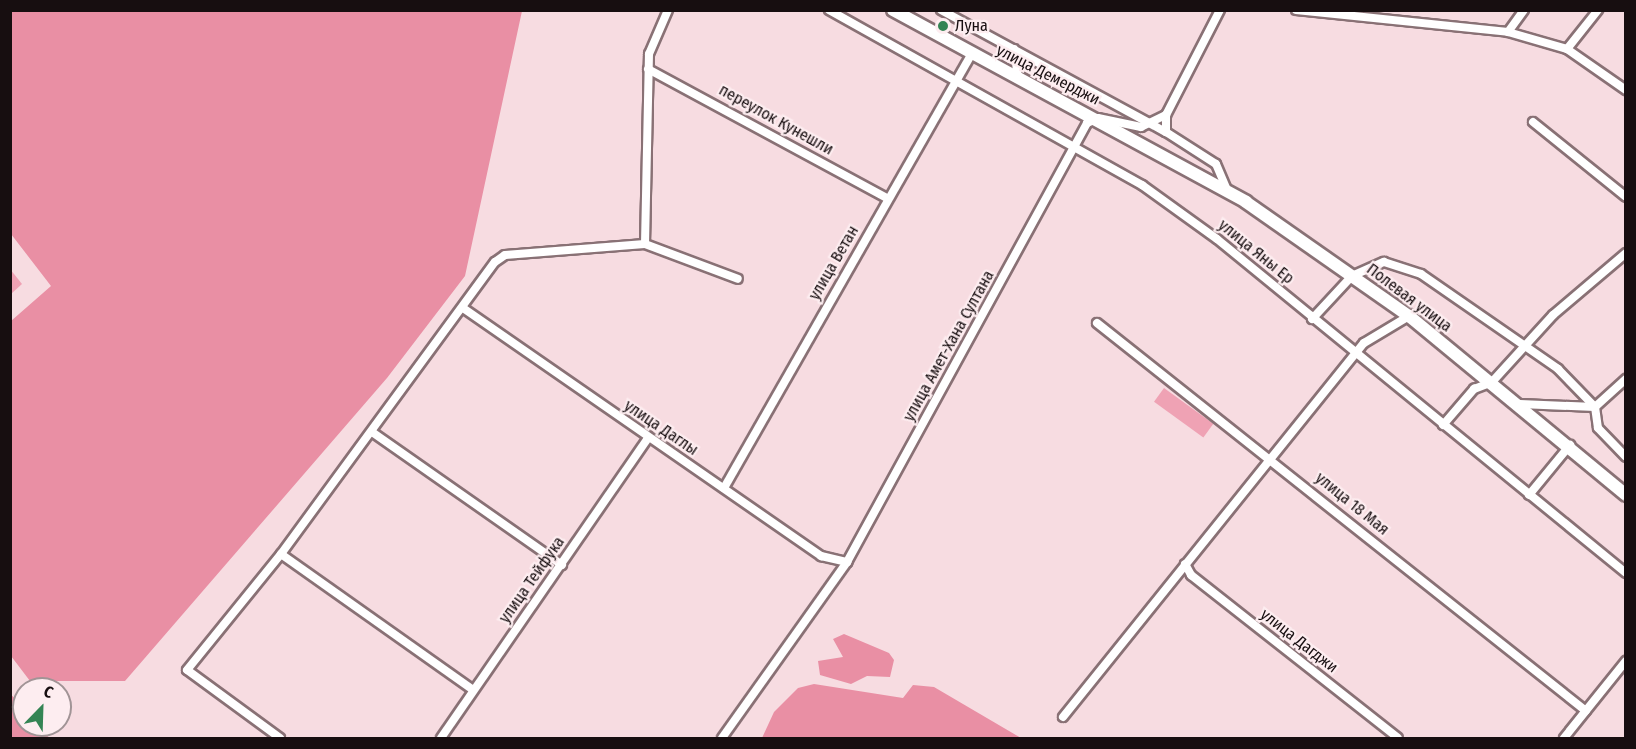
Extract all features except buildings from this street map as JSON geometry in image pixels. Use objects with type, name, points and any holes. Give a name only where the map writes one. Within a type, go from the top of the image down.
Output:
[{"type":"main road","name":"улица Демерджи","points":[[893,10],[972,54],[1157,150]]},
{"type":"main road","name":"Полевая улица","points":[[1157,150],[1227,190],[1409,316],[1570,445],[1626,495]]},
{"type":"street","points":[[645,244],[648,69],[653,36],[668,10]]},
{"type":"street","name":"улица Яны Ер","points":[[829,10],[954,81],[1076,144],[1217,239],[1312,319],[1626,573]]},
{"type":"street","points":[[941,10],[1166,132],[1216,164],[1227,190]]},
{"type":"street","points":[[1166,132],[1166,115],[1220,10]]},
{"type":"street","points":[[1296,10],[1508,32],[1567,49],[1626,90]]},
{"type":"street","points":[[1508,32],[1524,10]]},
{"type":"street","points":[[1567,49],[1598,10]]},
{"type":"street","points":[[1014,49],[1018,78]]},
{"type":"street","name":"улица Ветан","points":[[724,488],[954,81],[972,54]]},
{"type":"street","name":"переулок Кунешли","points":[[648,69],[888,199]]},
{"type":"street","points":[[1095,118],[1141,127],[1152,124],[1166,115]]},
{"type":"street","name":"улица Амет-Хана Султана","points":[[722,738],[847,562],[1076,144],[1095,118]]},
{"type":"street","points":[[1533,122],[1626,197]]},
{"type":"street","points":[[280,738],[187,670],[282,554],[372,432],[412,370],[505,255],[645,244],[738,279]]},
{"type":"street","points":[[1443,425],[1474,389],[1492,382],[1523,348],[1626,253]]},
{"type":"street","points":[[1312,319],[1352,276],[1384,262],[1421,274],[1523,348],[1558,369],[1595,407],[1599,428],[1626,457]]},
{"type":"street","name":"улица Даглы","points":[[463,308],[647,439],[724,488],[821,556],[847,562]]},
{"type":"street","points":[[1063,717],[1270,458],[1375,334],[1409,316]]},
{"type":"street","name":"улица 18 Мая","points":[[1097,323],[1586,711]]},
{"type":"street","points":[[1520,404],[1595,407],[1626,379]]},
{"type":"street","points":[[372,432],[562,565]]},
{"type":"street","name":"улица Тейфука","points":[[441,738],[647,439]]},
{"type":"street","points":[[1529,495],[1570,445]]},
{"type":"street","points":[[282,554],[474,690]]},
{"type":"street","name":"улица Дагджи","points":[[1185,564],[1191,575],[1398,738]]},
{"type":"street","points":[[1564,738],[1626,661]]},
{"type":"shaded area","points":[[11,10],[522,11],[465,276],[387,378],[125,681],[72,681],[72,677],[27,677],[11,656],[11,321],[51,286],[11,234]]},
{"type":"shaded area","points":[[10,269],[22,284],[11,294],[10,294]]},
{"type":"shaded area","points":[[1164,388],[1213,424],[1203,438],[1154,402]]},
{"type":"shaded area","points":[[844,634],[889,653],[894,660],[890,677],[867,676],[851,684],[820,675],[818,661],[843,657],[833,639]]},
{"type":"shaded area","points":[[814,684],[903,698],[913,685],[934,687],[1021,738],[762,738],[774,712],[798,688]]},
{"type":"shaded area","points":[[10,694],[12,696],[12,737],[49,738],[11,738]]},
{"type":"place","name":"Луна","points":[[943,26]]}]
